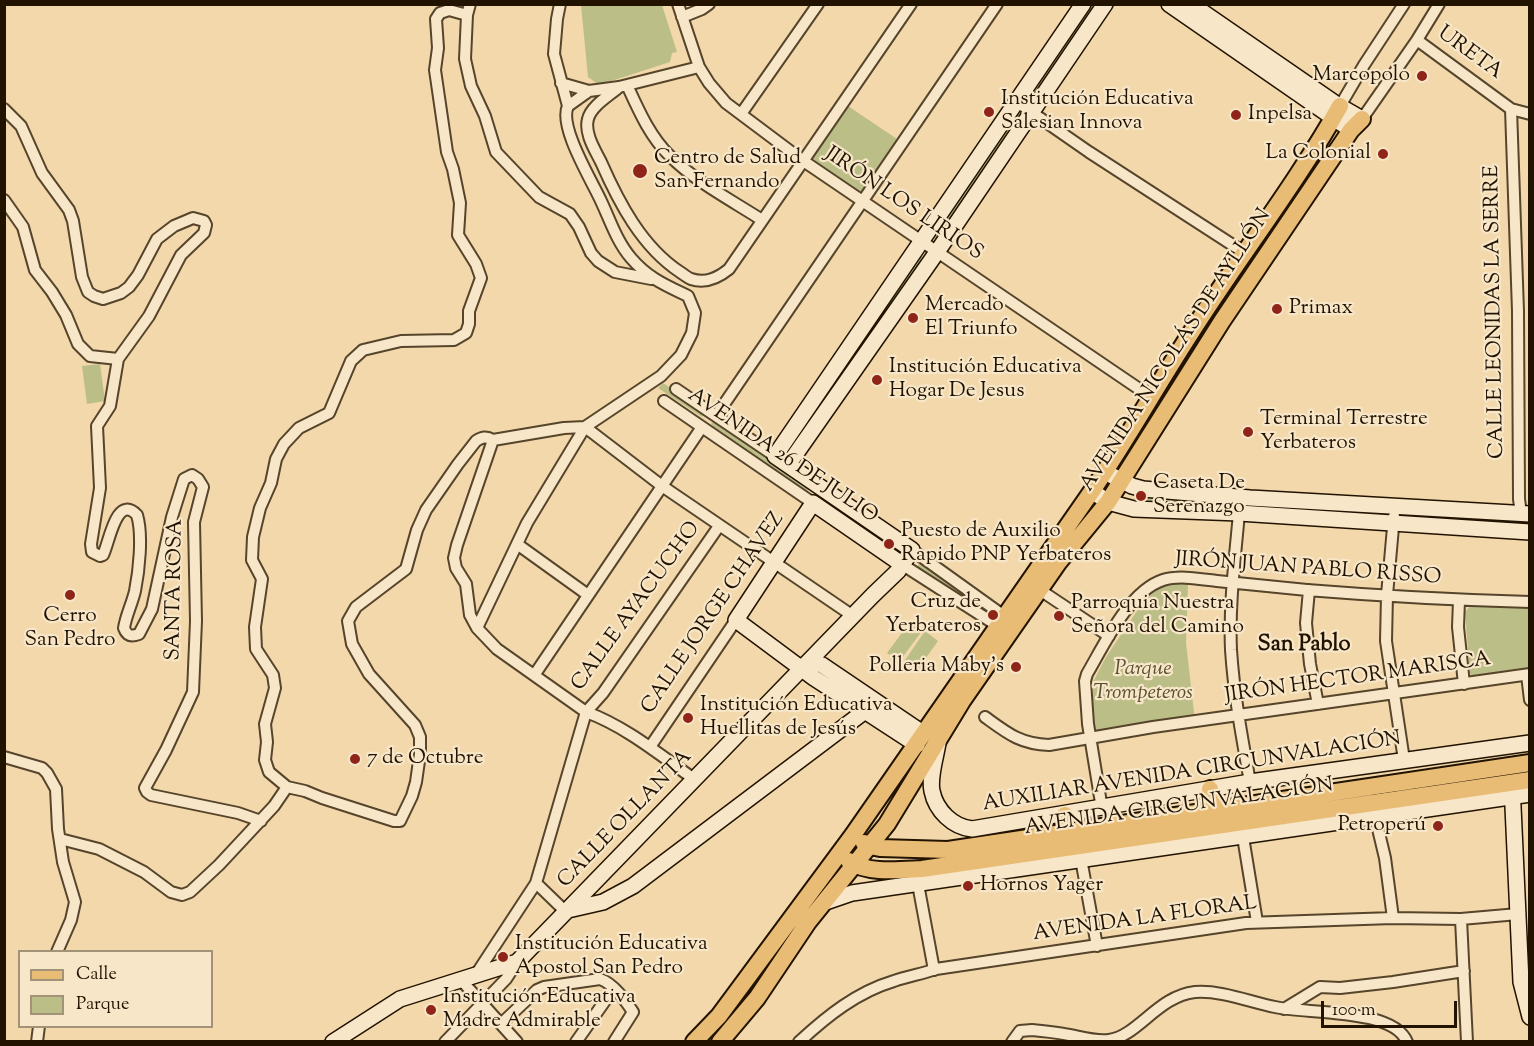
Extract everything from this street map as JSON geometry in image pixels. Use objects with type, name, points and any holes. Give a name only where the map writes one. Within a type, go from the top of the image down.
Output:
[{"type":"main road","name":"AVENIDA NICOLÁS DE AYLLÓN","points":[[694,1041],[720,1016],[838,854],[926,739],[1001,621],[1105,472],[1189,335],[1245,254],[1337,112]]},
{"type":"main road","name":"AVENIDA NICOLÁS DE AYLLÓN","points":[[720,1041],[757,998],[795,940],[887,824],[926,739],[962,701],[1040,590],[1122,481],[1222,321],[1357,125]]},
{"type":"main road","name":"AVENIDA CIRCUNVALACIÓN","points":[[838,854],[855,866],[875,870],[921,869],[1374,809],[1512,781],[1530,763]]},
{"type":"main road","name":"AVENIDA CIRCUNVALACIÓN","points":[[853,836],[870,846],[928,851],[948,850],[1214,811],[1530,780]]},
{"type":"main road","points":[[1210,789],[1214,811]]},
{"type":"main road","points":[[1065,815],[1067,832]]},
{"type":"street","points":[[560,4],[554,54],[568,106],[567,121],[581,164],[592,181],[615,234],[629,257],[652,279]]},
{"type":"street","name":"JIRÓN LOS LIRIOS","points":[[678,4],[699,67],[726,103],[802,160],[1151,397]]},
{"type":"street","points":[[682,17],[709,4]]},
{"type":"street","points":[[741,114],[818,4]]},
{"type":"street","points":[[623,86],[589,114],[587,123],[590,138],[621,206],[667,264],[691,279],[710,281],[729,269],[911,4]]},
{"type":"street","points":[[716,416],[997,4]]},
{"type":"street","points":[[782,461],[922,241],[1083,4]]},
{"type":"street","points":[[782,461],[937,252],[1105,4]]},
{"type":"street","points":[[1169,4],[1357,125]]},
{"type":"street","points":[[1191,4],[1337,112]]},
{"type":"street","name":"AVENIDA NICOLÁS DE AYLLÓN","points":[[1337,112],[1404,4]]},
{"type":"street","name":"AVENIDA NICOLÁS DE AYLLÓN","points":[[1357,125],[1417,40],[1439,4]]},
{"type":"street","points":[[477,628],[538,503],[585,427],[661,376],[681,356],[695,313],[688,296],[652,279],[615,272],[598,261],[591,253],[570,214],[539,197],[496,152],[485,116],[471,86],[465,59],[468,10],[449,10],[440,13],[436,19],[438,48],[435,70],[447,152],[453,169],[459,203],[459,235],[476,264],[481,278],[469,311],[466,333],[454,340],[401,341],[363,350],[351,361],[329,413],[299,428],[284,444],[276,459],[272,483],[260,508],[253,537],[252,560],[262,579],[255,627],[256,649],[273,675],[275,688],[265,724],[267,742],[265,760],[269,772],[287,787],[394,821],[400,821],[405,814],[416,782],[420,737],[415,725],[369,674],[352,644],[348,621],[356,607],[406,569],[417,530],[436,494],[481,437],[493,440],[564,428],[585,427],[662,486],[853,616]]},
{"type":"street","name":"URETA","points":[[1417,40],[1511,109],[1530,114]]},
{"type":"street","points":[[568,106],[589,92],[699,67]]},
{"type":"street","points":[[561,83],[589,92]]},
{"type":"street","points":[[623,86],[669,155],[694,176],[762,220]]},
{"type":"street","points":[[1017,102],[1245,254]]},
{"type":"street","name":"SANTA ROSA","points":[[4,109],[21,126],[42,173],[69,210],[82,277],[88,292],[94,296],[103,299],[112,297],[129,287],[157,239],[174,226],[193,218],[204,221],[206,225],[204,233],[181,255],[148,316],[118,359],[110,406],[97,426],[100,488],[92,552],[103,555],[113,524],[120,513],[124,510],[134,512],[137,516],[139,537],[134,593],[126,612],[124,628],[129,635],[139,634],[152,609],[172,517],[184,479],[192,475],[198,479],[203,487],[194,522],[196,621],[193,692],[145,788],[151,795],[238,813],[261,821]]},
{"type":"street","name":"CALLE LEONIDAS LA SERRE","points":[[1511,109],[1524,311],[1519,499],[1525,514]]},
{"type":"street","points":[[4,200],[23,227],[35,270],[66,315],[78,344],[90,356],[118,359]]},
{"type":"street","name":"AVENIDA 26 DE JULIO","points":[[676,389],[912,550],[1001,621]]},
{"type":"street","name":"AVENIDA 26 DE JULIO","points":[[664,401],[903,565],[1001,621]]},
{"type":"street","points":[[535,675],[702,427]]},
{"type":"street","points":[[493,440],[454,558],[456,568],[466,584],[470,615],[477,628],[497,649],[586,711],[604,719],[650,747],[694,779]]},
{"type":"street","points":[[1105,472],[1143,489],[1525,514]]},
{"type":"street","points":[[1092,491],[1107,502],[1134,509],[1239,513],[1530,532]]},
{"type":"street","points":[[1288,517],[1289,500]]},
{"type":"street","name":"CALLE JORGE CHAVEZ","points":[[650,747],[813,503]]},
{"type":"street","points":[[1395,506],[1387,595],[1386,640],[1404,760]]},
{"type":"street","points":[[1239,513],[1233,582],[1232,650],[1238,716],[1250,782]]},
{"type":"street","name":"CALLE AYACUCHO","points":[[586,711],[603,693],[719,526]]},
{"type":"street","points":[[517,544],[588,595]]},
{"type":"street","name":"CALLE OLLANTA","points":[[445,1041],[506,979],[517,962],[903,565],[912,550]]},
{"type":"street","name":"JIRÓN JUAN PABLO RISSO","points":[[1101,809],[1090,737],[1085,681],[1109,636],[1133,602],[1147,588],[1162,580],[1190,578],[1309,590],[1459,600],[1530,602]]},
{"type":"street","points":[[1040,590],[1109,636]]},
{"type":"street","points":[[1309,590],[1306,623],[1310,664],[1318,704]]},
{"type":"street","points":[[1459,600],[1458,627],[1464,684]]},
{"type":"street","points":[[736,620],[806,664],[865,711],[926,739]]},
{"type":"street","points":[[806,664],[822,664],[926,739]]},
{"type":"street","points":[[1528,675],[1530,700]]},
{"type":"street","name":"JIRÓN HECTOR MARISCA","points":[[985,717],[1017,739],[1033,744],[1049,745],[1090,737],[1528,675]]},
{"type":"street","points":[[468,978],[536,883],[586,711]]},
{"type":"street","points":[[536,883],[567,911],[603,902],[633,886],[865,711]]},
{"type":"street","name":"AUXILIAR AVENIDA CIRCUNVALACIÓN","points":[[926,739],[932,792],[941,810],[954,823],[963,828],[972,829],[1250,782],[1530,743]]},
{"type":"street","points":[[1508,747],[1512,781],[1521,982],[1530,1017]]},
{"type":"street","points":[[4,757],[31,764],[47,773],[57,796],[58,829],[63,862],[75,902],[71,920],[57,950]]},
{"type":"street","points":[[1512,781],[1530,794]]},
{"type":"street","points":[[60,839],[99,849],[144,872],[171,892],[182,895],[190,892],[261,821],[287,787]]},
{"type":"street","points":[[823,903],[852,893],[1243,837],[1374,809],[1385,858],[1393,918]]},
{"type":"street","points":[[1243,837],[1257,922]]},
{"type":"street","points":[[1081,859],[1097,946]]},
{"type":"street","points":[[918,884],[934,970]]},
{"type":"street","name":"AVENIDA LA FLORAL","points":[[799,1041],[820,1022],[868,991],[893,981],[934,970],[1257,922],[1393,918],[1461,919],[1518,914]]},
{"type":"street","points":[[1461,919],[1467,1041]]},
{"type":"street","points":[[333,1041],[400,999],[517,962]]},
{"type":"street","points":[[1284,1008],[1320,987],[1340,988],[1464,971]]},
{"type":"street","points":[[468,978],[482,1004],[517,1041]]},
{"type":"street","points":[[501,1024],[531,995],[544,987],[600,979],[608,982],[633,1012],[614,1041]]},
{"type":"street","points":[[576,1041],[614,988]]},
{"type":"street","points":[[1012,1041],[1020,1031],[1032,1030],[1109,1040],[1125,1034],[1180,994],[1205,992],[1284,1008],[1371,1019],[1397,1029],[1404,1034],[1407,1041]]},
{"type":"street","points":[[1032,1030],[1038,1041]]},
{"type":"green space","points":[[581,5],[662,5],[677,52],[672,53],[670,62],[599,85],[588,77]]},
{"type":"green space","points":[[1089,5],[1099,5],[1035,98],[1027,93]]},
{"type":"green space","points":[[848,106],[897,139],[861,193],[813,160],[812,156]]},
{"type":"green space","points":[[1017,113],[1023,115],[939,237],[934,239],[934,233]]},
{"type":"green space","points":[[919,256],[925,259],[788,454],[783,449]]},
{"type":"green space","points":[[100,364],[105,401],[87,404],[82,366]]},
{"type":"green space","points":[[663,383],[706,411],[702,417],[658,388]]},
{"type":"green space","points":[[715,419],[810,487],[806,492],[714,427],[711,424]]},
{"type":"green space","points":[[1134,492],[1284,507],[1283,510],[1137,502],[1134,499]]},
{"type":"green space","points":[[1404,513],[1518,520],[1518,525],[1403,518]]},
{"type":"green space","points":[[922,563],[987,607],[983,614],[917,569]]},
{"type":"green space","name":"Parque Trompeteros","points":[[1171,584],[1188,584],[1186,643],[1195,721],[1098,732],[1093,727],[1093,682],[1106,657],[1141,605],[1156,590]]},
{"type":"green space","points":[[1471,605],[1529,608],[1529,668],[1474,677],[1470,674],[1465,612]]},
{"type":"green space","points":[[910,622],[922,631],[899,662],[887,653]]},
{"type":"green space","points":[[925,631],[938,641],[916,672],[903,663]]},
{"type":"place","name":"Marcopolo","points":[[1422,76]]},
{"type":"place","name":"Institución Educativa Salesian Innova","points":[[989,112]]},
{"type":"place","name":"Inpelsa","points":[[1236,115]]},
{"type":"place","name":"La Colonial","points":[[1383,154]]},
{"type":"place","name":"Centro de Salud San Fernando","points":[[640,171]]},
{"type":"place","name":"Primax","points":[[1277,309]]},
{"type":"place","name":"Mercado El Triunfo","points":[[913,318]]},
{"type":"place","name":"Institución Educativa Hogar De Jesus","points":[[877,380]]},
{"type":"place","name":"Terminal Terrestre Yerbateros","points":[[1248,432]]},
{"type":"place","name":"Caseta De Serenazgo","points":[[1141,496]]},
{"type":"place","name":"Puesto de Auxilio Rapido PNP Yerbateros","points":[[889,544]]},
{"type":"place","name":"Cerro San Pedro","points":[[70,595]]},
{"type":"place","name":"Cruz de Yerbateros","points":[[993,615]]},
{"type":"place","name":"Parroquia Nuestra Señora del Camino","points":[[1059,616]]},
{"type":"place","name":"Polleria Maby's","points":[[1016,667]]},
{"type":"place","name":"Institución Educativa Huellitas de Jesús","points":[[688,718]]},
{"type":"place","name":"7 de Octubre","points":[[355,759]]},
{"type":"place","name":"Petroperú","points":[[1438,826]]},
{"type":"place","name":"Hornos Yager","points":[[968,886]]},
{"type":"place","name":"Institución Educativa Apostol San Pedro","points":[[503,957]]},
{"type":"place","name":"Institución Educativa Madre Admirable","points":[[431,1010]]},
{"type":"district","name":"San Pablo","points":[[1304,646]]}]
